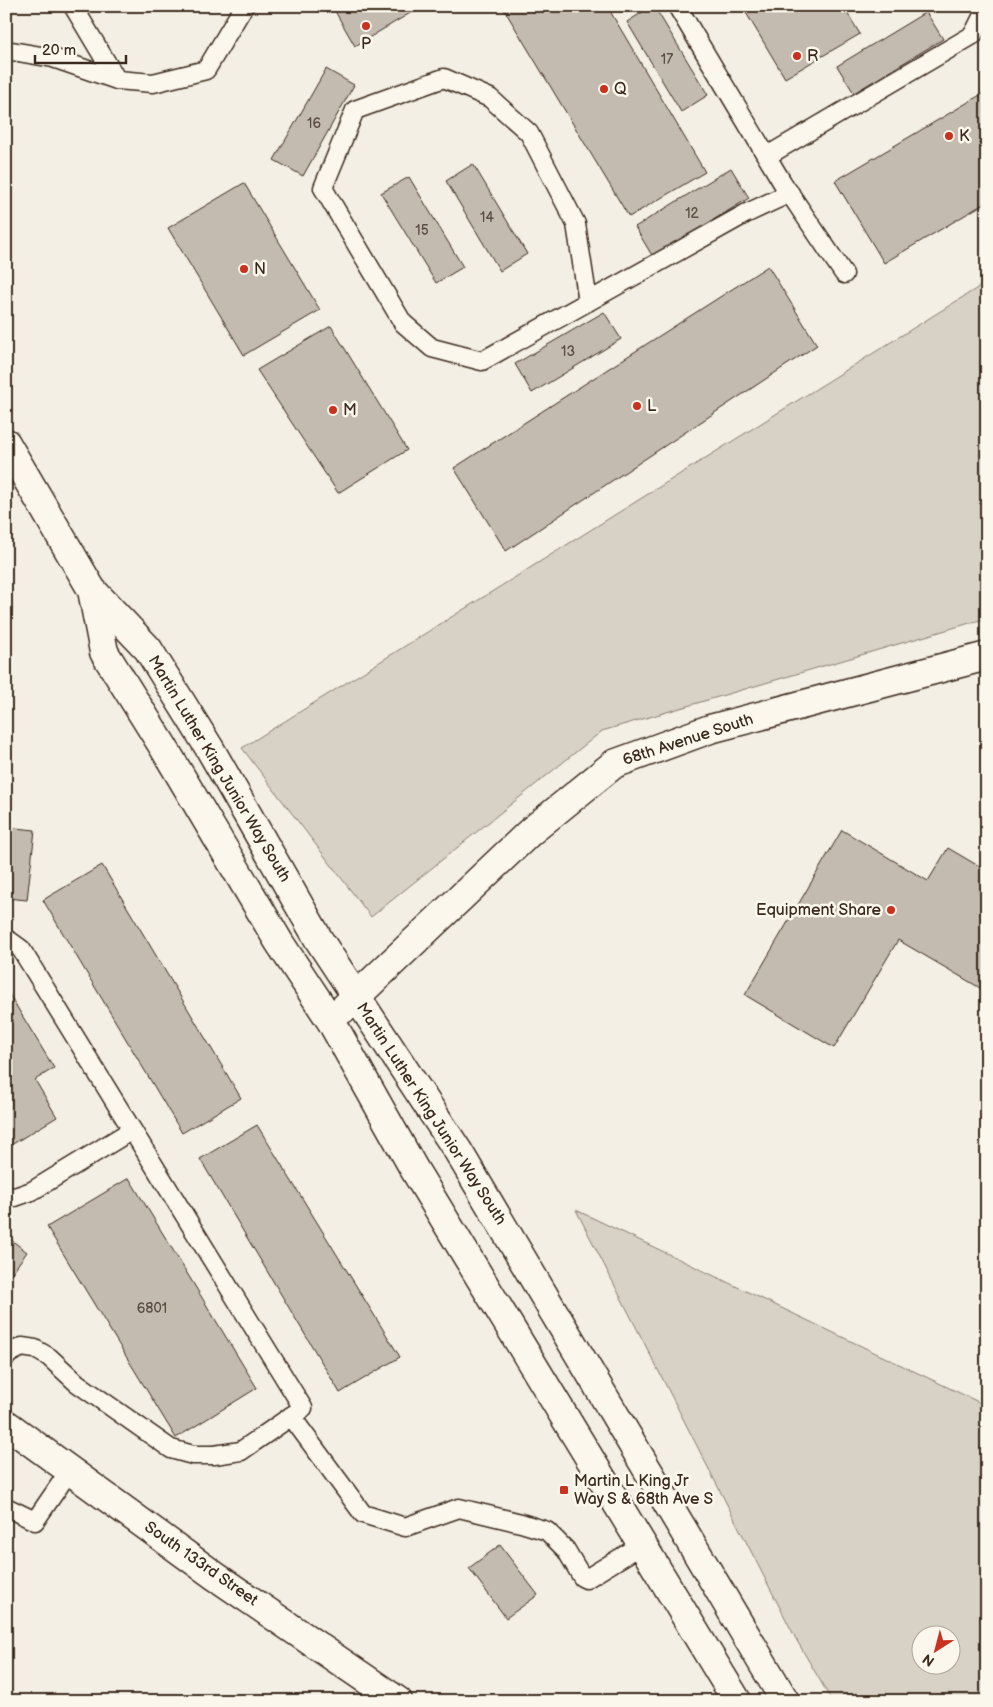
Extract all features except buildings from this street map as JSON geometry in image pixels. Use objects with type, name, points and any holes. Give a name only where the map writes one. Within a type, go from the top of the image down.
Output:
[{"type":"main road","name":"Martin Luther King Junior Way South","points":[[6,443],[92,590],[148,649],[210,749],[319,940],[458,1151],[785,1701]]},
{"type":"main road","name":"Martin Luther King Junior Way South","points":[[92,590],[104,652],[164,748],[279,942],[331,1021],[418,1177],[738,1701]]},
{"type":"main road","name":"68th Avenue South","points":[[331,1021],[530,832],[614,764],[710,729],[987,656]]},
{"type":"main road","name":"South 133rd Street","points":[[6,1424],[215,1576],[398,1701]]},
{"type":"lane","points":[[73,6],[117,80]]},
{"type":"lane","points":[[6,50],[53,58],[117,80],[153,83],[206,70],[244,6]]},
{"type":"lane","points":[[677,6],[766,156],[844,274]]},
{"type":"lane","points":[[766,156],[974,34],[987,7]]},
{"type":"lane","points":[[588,302],[576,224],[529,133],[490,98],[444,78],[355,110],[323,188],[403,323],[432,348],[482,361],[588,302],[737,219],[790,193]]},
{"type":"lane","points":[[6,941],[10,941],[21,949],[303,1408],[241,1451],[214,1455],[193,1455],[171,1449],[77,1383],[49,1357],[35,1349],[22,1347],[6,1356]]},
{"type":"lane","points":[[6,1196],[15,1197],[32,1191],[132,1130]]},
{"type":"lane","points":[[291,1416],[363,1514],[405,1527],[459,1508],[521,1523],[547,1531],[566,1550],[582,1577],[586,1579],[643,1544]]},
{"type":"lane","points":[[6,1507],[35,1521],[70,1470]]},
{"type":"shaded area","points":[[987,282],[987,618],[602,731],[371,917],[242,748]]},
{"type":"shaded area","points":[[576,1210],[987,1406],[987,1701],[832,1701],[796,1639]]},
{"type":"place","name":"P","points":[[366,26]]},
{"type":"place","name":"R","points":[[797,56]]},
{"type":"place","name":"Q","points":[[604,89]]},
{"type":"place","name":"K","points":[[949,136]]},
{"type":"place","name":"N","points":[[244,269]]},
{"type":"place","name":"L","points":[[637,406]]},
{"type":"place","name":"M","points":[[333,410]]},
{"type":"place","name":"Equipment Share","points":[[891,910]]},
{"type":"place","name":"Martin L King Jr Way S & 68th Ave S","points":[[564,1490]]}]
